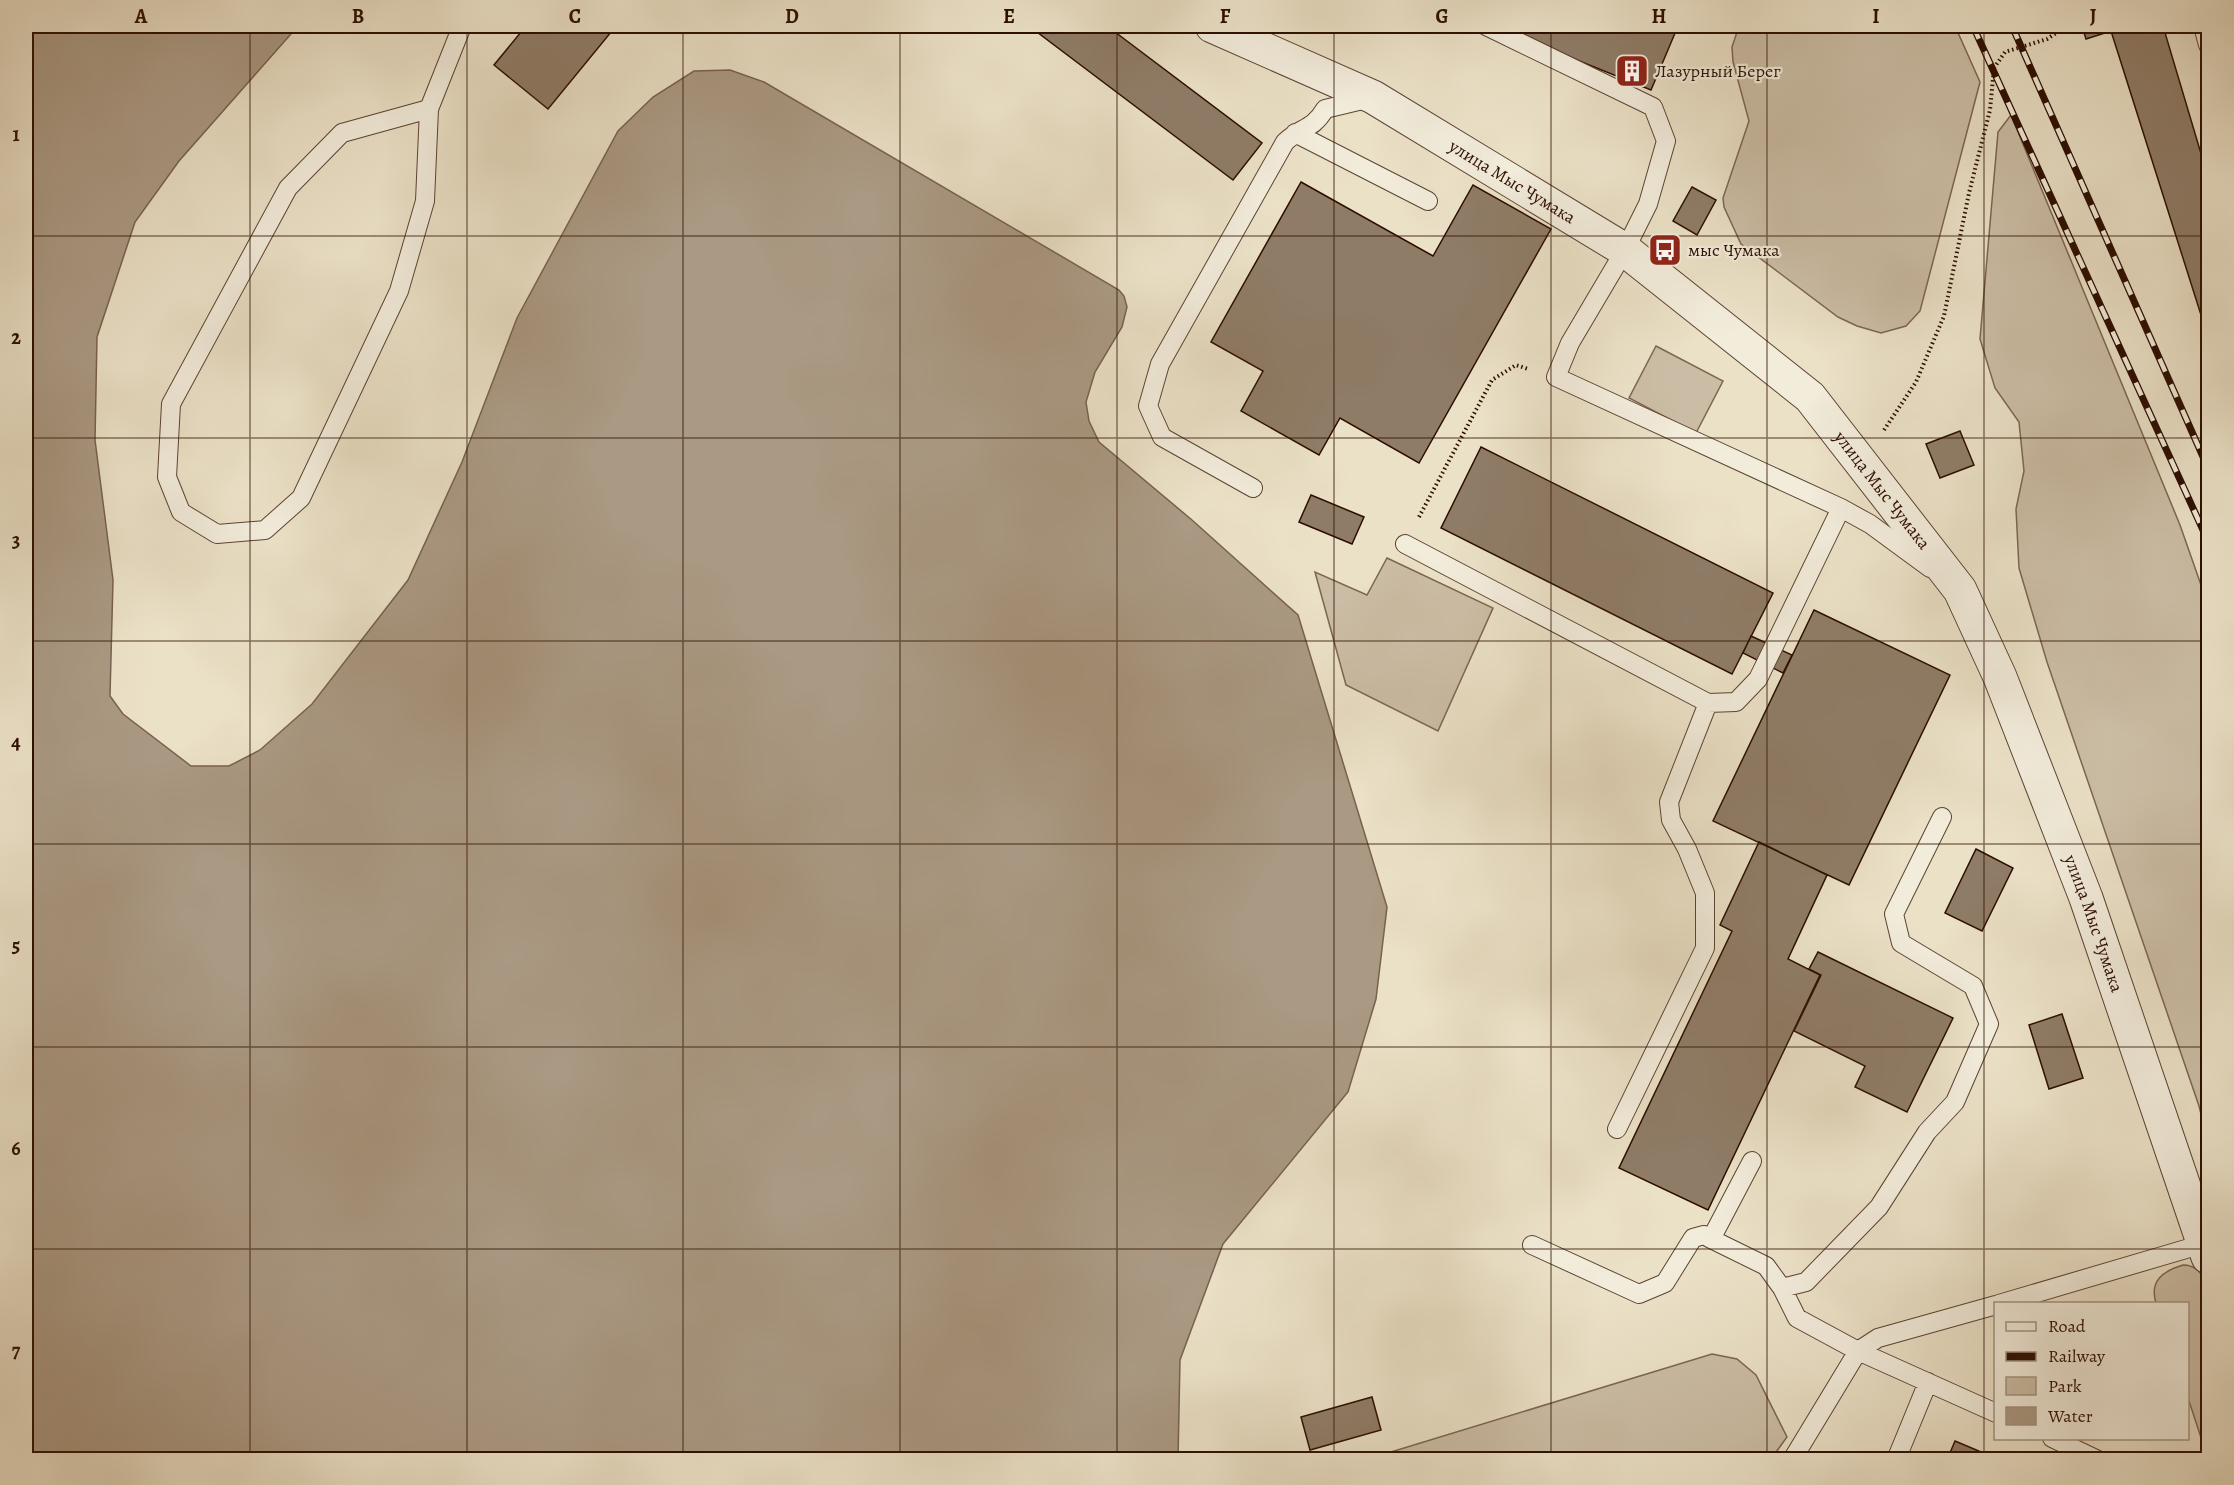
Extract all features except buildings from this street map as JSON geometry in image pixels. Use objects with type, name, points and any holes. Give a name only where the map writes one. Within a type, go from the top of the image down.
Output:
[{"type":"street","name":"улица Мыс Чумака","points":[[1212,26],[1373,97],[1625,250],[1809,397],[1960,590],[2000,677],[2085,898],[2206,1250]]},
{"type":"lane","points":[[429,109],[342,133],[288,188],[171,404],[167,477],[181,512],[217,534],[265,530],[301,498],[399,291],[425,201],[429,109],[462,26]]},
{"type":"lane","points":[[1486,26],[1653,107],[1666,141],[1648,204],[1625,250],[1570,343],[1556,377],[1841,508],[1870,524],[1960,590]]},
{"type":"lane","points":[[2203,26],[2208,45]]},
{"type":"lane","points":[[1253,488],[1162,437],[1148,406],[1160,364],[1285,142],[1295,133],[1316,124],[1325,109],[1373,97]]},
{"type":"lane","points":[[1295,133],[1428,201]]},
{"type":"lane","points":[[1405,544],[1708,704],[1736,702],[1758,679],[1841,508]]},
{"type":"lane","points":[[1617,1129],[1705,948],[1705,893],[1688,849],[1671,820],[1669,802],[1708,704]]},
{"type":"lane","points":[[1782,1288],[1806,1282],[1879,1207],[1927,1132],[1955,1102],[1989,1024],[1973,986],[1900,943],[1894,914],[1942,817]]},
{"type":"lane","points":[[1711,1239],[1752,1161]]},
{"type":"lane","points":[[1532,1245],[1639,1294],[1665,1283],[1694,1238],[1704,1235],[1766,1266],[1782,1288],[1797,1318],[1858,1351],[1994,1413]]},
{"type":"lane","points":[[2005,1302],[2206,1250]]},
{"type":"lane","points":[[1792,1460],[1858,1351],[1878,1338],[1994,1305]]},
{"type":"lane","points":[[1896,1460],[1928,1382]]},
{"type":"lane","points":[[2056,1440],[2098,1460]]},
{"type":"path","points":[[1862,465],[1916,382],[1944,316],[1969,193],[1990,110],[1994,68],[2005,52],[2047,39],[2067,26]]},
{"type":"path","points":[[1405,544],[1492,380],[1516,365],[1556,377]]},
{"type":"green space","points":[[1739,26],[1955,26],[1980,82],[1920,311],[1906,326],[1881,333],[1857,326],[1838,317],[1741,244],[1724,207],[1723,198],[1749,121],[1733,62],[1732,47]]},
{"type":"green space","points":[[2011,115],[2180,525],[2208,605],[2208,1142],[2199,1106],[2047,662],[2019,568],[2016,509],[2024,471],[2019,422],[1995,388],[1980,339],[1998,132]]},
{"type":"green space","points":[[1656,346],[1723,381],[1696,433],[1629,398]]},
{"type":"green space","points":[[1387,558],[1493,608],[1438,731],[1346,685],[1315,572],[1367,595]]},
{"type":"green space","points":[[2188,1265],[2201,1274],[2208,1285],[2208,1459],[2189,1401],[2189,1302],[2156,1302],[2154,1295],[2159,1278],[2169,1270]]},
{"type":"green space","points":[[1712,1354],[1737,1359],[1756,1375],[1787,1437],[1771,1459],[1368,1459]]},
{"type":"water","points":[[26,26],[298,26],[179,161],[135,222],[97,337],[95,440],[113,580],[110,696],[123,714],[191,766],[229,766],[260,750],[312,704],[408,580],[462,462],[517,318],[618,131],[653,97],[694,71],[730,70],[764,82],[1119,290],[1124,296],[1127,307],[1122,327],[1095,372],[1086,402],[1089,421],[1099,442],[1192,520],[1298,615],[1387,907],[1376,999],[1348,1092],[1223,1244],[1180,1360],[1178,1459],[26,1459]]},
{"type":"railway","points":[[1973,26],[2208,541]]},
{"type":"railway","points":[[2012,26],[2208,468]]},
{"type":"place","name":"Лазурный Берег","points":[[1632,71]]},
{"type":"place","name":"мыс Чумака","points":[[1665,250]]}]
